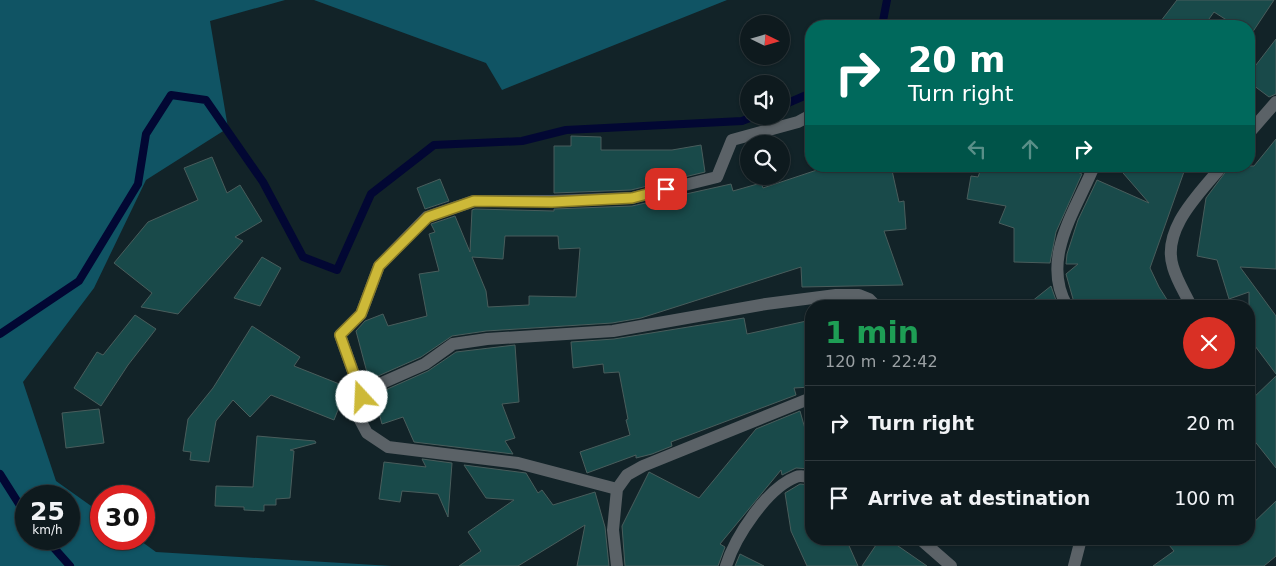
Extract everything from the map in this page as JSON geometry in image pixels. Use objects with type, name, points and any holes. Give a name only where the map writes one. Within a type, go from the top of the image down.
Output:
[{"type":"street","points":[[1255,125],[1276,102]]},
{"type":"street","points":[[362,397],[340,335],[361,314],[379,266],[428,217],[474,201],[552,202],[632,198],[717,177],[732,140],[798,122],[805,118]]},
{"type":"street","points":[[1065,300],[1060,289],[1056,265],[1064,233],[1091,172]]},
{"type":"street","points":[[1188,300],[1172,266],[1170,252],[1172,239],[1191,204],[1217,172]]},
{"type":"street","points":[[617,489],[518,463],[388,447],[366,434],[359,418],[362,397],[366,390],[412,371],[453,344],[487,339],[613,331],[766,304],[836,295],[859,295],[870,300]]},
{"type":"street","points":[[617,566],[613,530],[617,489],[627,476],[652,462],[805,400]]},
{"type":"street","points":[[726,566],[730,553],[759,507],[772,493],[797,476],[805,477]]},
{"type":"street","points":[[929,545],[951,566]]},
{"type":"street","points":[[1074,566],[1079,545]]},
{"type":"shaded area","points":[[0,0],[285,0],[210,21],[228,128],[146,180],[94,288],[23,382],[56,481],[62,485],[15,485],[15,550],[80,550],[80,498],[90,505],[90,550],[153,550],[156,552],[392,566],[0,566]]},
{"type":"shaded area","points":[[314,0],[727,0],[502,90],[486,63]]},
{"type":"building","points":[[1177,0],[1274,0],[1255,28],[1255,20],[1227,20],[1214,12],[1208,20],[1162,20]]},
{"type":"building","points":[[1276,39],[1276,94],[1269,97],[1255,86],[1255,66]]},
{"type":"building","points":[[571,136],[601,137],[601,150],[672,150],[701,145],[705,172],[631,190],[554,193],[554,146],[571,146]]},
{"type":"building","points":[[1276,139],[1276,269],[1240,267],[1276,316],[1276,374],[1255,346],[1255,300],[1249,300],[1249,292],[1229,299],[1217,260],[1197,256],[1206,198],[1226,172],[1255,172],[1255,165]]},
{"type":"building","points":[[212,157],[227,193],[240,185],[262,221],[235,237],[243,241],[178,314],[141,307],[152,293],[114,263],[148,222],[198,200],[184,168]]},
{"type":"building","points":[[811,172],[892,172],[899,202],[904,201],[906,229],[884,231],[903,285],[802,287],[801,267],[641,318],[612,323],[486,331],[452,336],[421,357],[369,380],[356,331],[365,321],[383,314],[388,326],[427,316],[419,274],[439,271],[429,234],[435,232],[431,224],[455,216],[470,252],[472,210],[475,209],[554,211],[554,209],[632,206],[731,184],[733,191],[754,185],[762,185],[763,188],[772,185],[790,185],[790,179]],"holes":[[[505,236],[558,236],[559,249],[580,248],[576,297],[529,296],[529,305],[488,307],[486,291],[472,257],[503,259]]]},
{"type":"building","points":[[980,172],[1078,172],[1082,174],[1056,232],[1050,263],[1014,262],[1014,228],[999,223],[1006,206],[967,199],[971,176],[978,177]]},
{"type":"building","points":[[1122,172],[1184,172],[1150,268],[1167,300],[1073,300],[1066,274],[1078,264],[1066,264],[1067,254],[1078,220],[1097,180],[1149,203]]},
{"type":"building","points":[[440,179],[449,201],[425,209],[417,188]]},
{"type":"building","points":[[262,257],[281,268],[260,306],[234,298]]},
{"type":"building","points":[[1051,286],[1056,300],[1034,300]]},
{"type":"building","points":[[135,315],[156,329],[128,365],[101,406],[74,388],[97,352],[103,355]]},
{"type":"building","points":[[744,318],[747,334],[805,321],[805,387],[794,388],[796,395],[671,442],[672,446],[652,454],[636,458],[636,455],[587,473],[580,452],[630,435],[619,372],[604,373],[603,364],[573,368],[571,342],[614,339]]},
{"type":"building","points":[[252,326],[300,357],[294,366],[347,387],[334,420],[271,395],[250,417],[233,400],[216,421],[209,462],[190,460],[191,452],[183,451],[188,419],[213,388]]},
{"type":"building","points":[[515,345],[519,402],[502,404],[515,438],[505,441],[513,454],[414,442],[403,417],[382,424],[374,395],[428,371],[456,352]]},
{"type":"building","points":[[1276,376],[1276,468],[1255,442],[1255,396]]},
{"type":"building","points":[[99,409],[104,443],[66,448],[62,413]]},
{"type":"building","points":[[800,411],[805,429],[805,469],[796,468],[782,475],[781,470],[720,544],[725,547],[718,566],[625,566],[622,526],[649,472],[699,498],[756,429]]},
{"type":"building","points":[[257,436],[315,441],[316,443],[290,450],[294,451],[290,498],[276,499],[276,505],[264,505],[264,511],[244,510],[244,507],[215,506],[216,486],[253,487]]},
{"type":"building","points":[[422,459],[452,463],[448,517],[438,494],[402,491],[400,502],[379,499],[384,462],[426,467]]},
{"type":"building","points":[[464,465],[526,473],[538,493],[542,490],[553,505],[595,492],[605,527],[609,566],[577,566],[585,525],[518,566],[459,566],[481,551],[468,532],[514,500],[486,498]]},
{"type":"building","points":[[800,484],[805,484],[805,545],[849,545],[858,566],[807,566],[791,531],[785,493]]},
{"type":"building","points":[[1276,501],[1276,556],[1264,566],[1153,566],[1174,551],[1169,545],[1255,545],[1255,521]]},
{"type":"building","points":[[876,545],[897,545],[927,566],[862,566]]},
{"type":"building","points":[[740,554],[764,566],[735,566]]},
{"type":"waterway","points":[[883,20],[887,0]]},
{"type":"waterway","points":[[0,334],[79,281],[138,184],[146,134],[171,95],[206,100],[263,182],[303,257],[337,270],[371,194],[434,145],[522,141],[566,130],[740,121]]},
{"type":"waterway","points":[[790,102],[805,96]]},
{"type":"waterway","points":[[0,474],[15,498]]},
{"type":"waterway","points":[[56,550],[70,566]]},
{"type":"route","points":[[362,397],[340,335],[361,314],[379,266],[428,217],[474,201],[552,202],[632,198],[666,189]]}]
